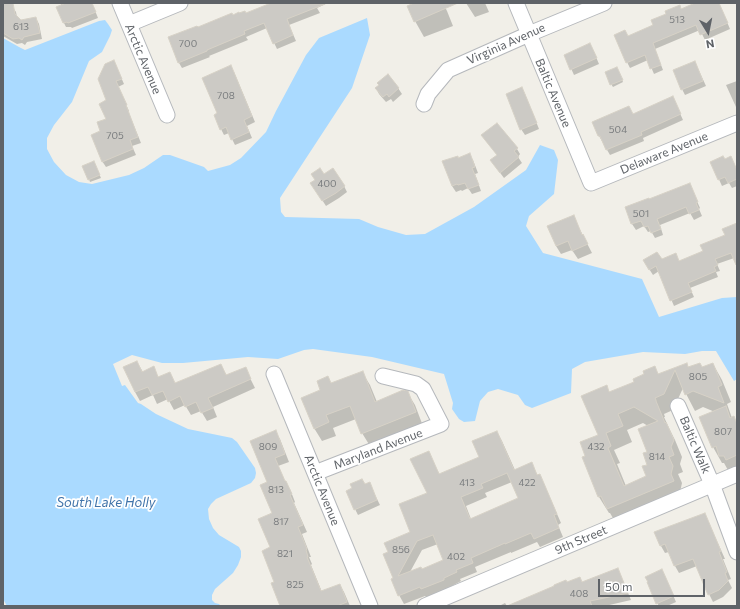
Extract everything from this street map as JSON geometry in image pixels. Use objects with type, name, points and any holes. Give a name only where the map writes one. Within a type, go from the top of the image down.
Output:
[{"type":"street","name":"Arctic Avenue","points":[[120,3],[167,114]]},
{"type":"street","points":[[129,24],[180,3]]},
{"type":"street","name":"Baltic Avenue","points":[[516,3],[591,183]]},
{"type":"street","name":"Virginia Avenue","points":[[424,104],[428,94],[448,70],[528,34],[604,3]]},
{"type":"street","name":"Delaware Avenue","points":[[591,183],[737,123]]},
{"type":"street","name":"Arctic Avenue","points":[[274,374],[370,606]]},
{"type":"street","name":"Maryland Avenue","points":[[315,473],[441,424],[423,389],[416,384],[383,376]]},
{"type":"street","name":"Baltic Walk","points":[[678,406],[712,484]]},
{"type":"street","name":"9th Street","points":[[425,606],[737,474]]},
{"type":"street","points":[[712,484],[737,552]]},
{"type":"water","name":"South Lake Holly","points":[[367,18],[370,35],[352,88],[280,198],[281,212],[285,217],[359,219],[378,227],[406,235],[425,234],[474,207],[526,170],[540,145],[554,150],[558,160],[554,194],[529,216],[526,226],[543,253],[642,279],[659,317],[722,298],[737,297],[737,379],[734,381],[716,351],[702,351],[685,354],[643,352],[585,362],[572,369],[571,393],[532,408],[525,405],[518,395],[498,389],[488,392],[480,401],[475,421],[464,422],[459,419],[452,409],[453,403],[444,374],[372,357],[313,349],[304,350],[278,359],[248,357],[183,363],[162,363],[132,355],[113,364],[122,386],[125,385],[138,403],[156,414],[188,429],[232,438],[237,442],[255,468],[255,478],[251,483],[216,499],[208,509],[209,519],[213,528],[219,535],[239,547],[241,551],[241,557],[233,573],[215,589],[212,595],[212,600],[221,606],[7,606],[3,599],[3,38],[25,50],[99,21],[105,20],[112,30],[102,52],[89,61],[72,102],[54,125],[47,138],[47,149],[54,162],[66,175],[79,182],[92,184],[129,175],[144,168],[163,155],[170,155],[204,167],[208,171],[230,165],[241,158],[266,132],[306,55],[319,38]]},
{"type":"building","points":[[3,3],[13,3],[15,14],[21,20],[36,17],[40,33],[24,37],[22,40],[19,38],[13,39],[3,33]]},
{"type":"building","points":[[66,3],[92,3],[96,12],[68,23],[63,23],[56,7]]},
{"type":"building","points":[[271,3],[325,4],[287,19],[293,35],[273,44],[264,23],[244,31],[245,34],[178,63],[168,37],[232,13],[233,15],[245,11],[246,13]]},
{"type":"building","points":[[414,3],[458,3],[414,22],[407,6]]},
{"type":"building","points":[[695,3],[719,3],[728,23],[700,35],[696,25],[653,43],[661,65],[650,69],[645,55],[626,63],[614,35],[625,30],[628,36],[653,25],[651,20],[666,14],[665,11],[680,5],[681,9]]},
{"type":"building","points":[[590,43],[597,58],[570,70],[564,55]]},
{"type":"building","points":[[114,60],[122,79],[116,81],[127,105],[138,137],[130,140],[133,149],[102,162],[91,135],[100,131],[97,122],[106,119],[99,104],[106,100],[98,79],[105,64]]},
{"type":"building","points":[[695,61],[703,81],[681,90],[673,70]]},
{"type":"building","points":[[231,65],[252,116],[244,120],[249,132],[231,140],[226,127],[220,130],[214,115],[217,113],[202,78]]},
{"type":"building","points":[[617,67],[623,80],[610,85],[605,72]]},
{"type":"building","points":[[388,74],[399,88],[389,97],[387,94],[383,97],[375,88],[379,85],[377,83]]},
{"type":"building","points":[[522,87],[537,123],[520,130],[506,94]]},
{"type":"building","points":[[673,96],[681,114],[641,132],[642,135],[606,150],[592,122],[629,106],[633,114]]},
{"type":"building","points":[[497,123],[518,148],[514,151],[519,157],[500,173],[490,160],[497,155],[481,135]]},
{"type":"building","points":[[470,153],[475,167],[472,168],[479,185],[468,189],[465,183],[452,186],[442,161],[458,156],[458,158]]},
{"type":"building","points":[[723,156],[725,159],[731,156],[737,170],[737,179],[728,183],[725,177],[718,180],[710,162]]},
{"type":"building","points":[[94,161],[100,175],[88,180],[82,166]]},
{"type":"building","points":[[320,168],[324,174],[333,168],[345,186],[322,201],[310,183],[315,180],[311,174]]},
{"type":"building","points":[[690,183],[698,202],[696,203],[699,210],[689,214],[686,207],[657,219],[661,229],[651,233],[648,226],[644,227],[641,221],[631,224],[625,207]]},
{"type":"building","points":[[574,215],[582,235],[583,234],[588,244],[572,251],[568,241],[556,246],[547,226]]},
{"type":"building","points":[[737,223],[737,264],[736,265],[731,253],[715,259],[718,265],[714,267],[716,271],[688,283],[692,292],[670,301],[656,266],[649,270],[643,260],[657,252],[662,259],[676,253],[679,261],[703,251],[700,245],[725,235],[722,229]]},
{"type":"building","points":[[137,361],[142,372],[154,366],[158,377],[170,372],[175,383],[221,364],[226,375],[246,367],[251,379],[208,398],[213,408],[201,413],[196,402],[185,407],[180,396],[168,402],[163,391],[152,395],[148,387],[135,392],[123,367]]},
{"type":"building","points":[[687,363],[688,367],[700,363],[702,367],[713,363],[722,385],[718,387],[724,403],[693,391],[685,395],[675,370],[664,394],[655,398],[674,440],[671,447],[674,455],[669,457],[673,466],[671,474],[674,481],[607,509],[601,496],[598,497],[582,457],[585,456],[580,442],[598,435],[581,396],[607,385],[609,392],[634,382],[633,379],[644,374],[643,371],[655,366],[658,374]],"holes":[[[634,407],[658,421],[638,429],[647,452],[643,453],[647,465],[642,466],[646,476],[624,486],[608,448],[611,446],[606,433],[623,426],[618,414]]]},
{"type":"building","points":[[363,371],[375,402],[403,390],[408,391],[416,412],[361,434],[350,406],[326,415],[329,422],[314,429],[301,398],[320,390],[317,381],[328,376],[331,383]]},
{"type":"building","points":[[726,406],[730,418],[734,416],[737,424],[737,455],[726,460],[724,456],[719,456],[716,446],[712,448],[699,417]]},
{"type":"building","points":[[276,430],[285,454],[275,458],[292,494],[290,495],[303,525],[298,527],[307,549],[307,557],[321,591],[340,584],[347,602],[337,606],[280,606],[271,583],[274,582],[262,551],[270,547],[258,519],[272,513],[260,485],[267,482],[250,441]]},
{"type":"building","points":[[497,431],[514,470],[532,462],[537,475],[540,474],[557,514],[554,515],[559,528],[534,539],[531,533],[505,543],[471,558],[473,563],[456,570],[457,572],[444,578],[444,580],[421,589],[420,587],[398,596],[391,579],[393,578],[383,554],[388,552],[384,543],[410,532],[399,504],[427,493],[410,459],[429,451],[439,474],[479,457],[472,441]],"holes":[[[507,473],[518,498],[470,519],[461,497],[483,488],[481,484]],[[433,535],[443,560],[422,569],[421,567],[398,576],[417,541]]]},
{"type":"building","points":[[362,479],[365,484],[370,482],[377,500],[354,510],[346,491],[352,488],[350,484]]},
{"type":"building","points":[[705,513],[721,551],[719,552],[727,572],[725,573],[728,581],[719,590],[708,595],[693,559],[674,566],[665,544],[660,546],[654,532]]},
{"type":"building","points":[[618,568],[628,593],[590,601],[592,606],[507,606],[566,580],[567,582],[580,577],[582,582]]},
{"type":"building","points":[[662,569],[674,596],[656,604],[645,577]]}]
